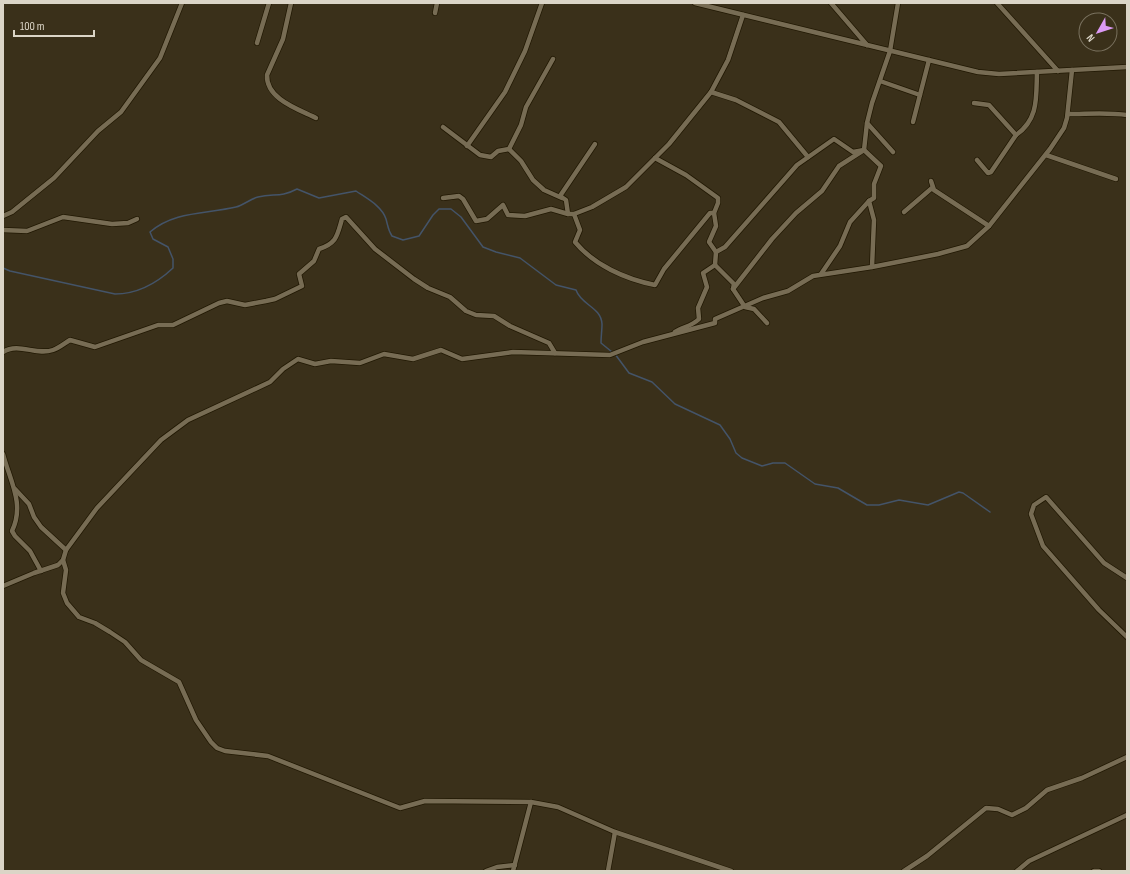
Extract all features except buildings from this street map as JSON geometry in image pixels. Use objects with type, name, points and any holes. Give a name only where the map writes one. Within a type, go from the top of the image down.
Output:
[{"type":"street","points":[[3,216],[12,212],[54,178],[98,131],[122,112],[160,58],[182,3]]},
{"type":"street","points":[[257,43],[269,3]]},
{"type":"street","points":[[292,3],[286,28],[267,75],[266,82],[278,99],[316,118]]},
{"type":"street","points":[[436,13],[437,3]]},
{"type":"street","points":[[467,146],[505,92],[525,52],[542,3]]},
{"type":"street","points":[[695,3],[890,51],[989,73],[1127,67]]},
{"type":"street","points":[[831,3],[867,45]]},
{"type":"street","points":[[864,150],[867,123],[872,103],[890,51],[898,3]]},
{"type":"street","points":[[998,3],[1058,71]]},
{"type":"street","points":[[444,198],[459,196],[464,199],[476,221],[487,219],[503,205],[508,215],[525,216],[551,209],[568,214],[574,214],[592,207],[626,187],[669,144],[711,92],[728,60],[743,15]]},
{"type":"street","points":[[509,149],[521,125],[526,107],[553,59]]},
{"type":"street","points":[[913,122],[929,60]]},
{"type":"street","points":[[3,586],[58,566],[63,560],[66,550],[97,508],[161,440],[188,420],[270,382],[283,369],[298,359],[315,364],[331,360],[360,363],[384,354],[413,358],[441,350],[462,359],[514,352],[610,355],[643,342],[715,322],[715,319],[746,307],[762,298],[788,291],[813,276],[872,267],[938,254],[967,246],[989,226],[1046,155],[1064,128],[1068,114],[1072,70]]},
{"type":"street","points":[[977,160],[988,173],[990,172],[1016,135],[1033,115],[1036,108],[1037,72]]},
{"type":"street","points":[[880,81],[920,95]]},
{"type":"street","points":[[711,92],[736,100],[779,122],[808,157]]},
{"type":"street","points":[[974,104],[989,105],[1016,135]]},
{"type":"street","points":[[1068,114],[1107,115],[1114,113],[1127,115]]},
{"type":"street","points":[[867,123],[893,152]]},
{"type":"street","points":[[443,127],[480,155],[491,157],[498,151],[509,149]]},
{"type":"street","points":[[716,252],[725,247],[797,165],[834,139],[853,152],[864,150]]},
{"type":"street","points":[[568,214],[566,200],[560,196],[595,144]]},
{"type":"street","points":[[509,149],[521,161],[533,180],[544,190],[566,200]]},
{"type":"street","points":[[821,274],[840,246],[850,222],[869,201],[874,198],[874,184],[881,166],[864,150]]},
{"type":"street","points":[[733,289],[772,239],[796,213],[822,191],[839,166],[864,150]]},
{"type":"street","points":[[1046,155],[1116,180]]},
{"type":"street","points":[[654,158],[715,194],[719,200],[714,213],[716,226],[709,242],[716,252],[715,265],[734,284],[733,289],[746,307],[754,309],[766,323]]},
{"type":"street","points":[[931,181],[932,188],[989,226]]},
{"type":"street","points":[[904,212],[932,188]]},
{"type":"street","points":[[869,201],[875,227],[872,267]]},
{"type":"street","points":[[574,214],[580,230],[575,242],[586,254],[627,278],[655,285],[664,269],[710,213],[714,213]]},
{"type":"street","points":[[3,230],[27,231],[63,217],[112,224],[128,223],[137,219]]},
{"type":"street","points":[[3,352],[15,347],[36,351],[53,350],[70,340],[95,346],[158,325],[173,325],[227,301],[245,305],[275,298],[302,286],[299,274],[314,261],[319,249],[328,247],[334,240],[339,232],[342,219],[346,217],[375,249],[414,279],[428,288],[450,297],[466,311],[476,315],[494,316],[510,326],[549,343],[555,353]]},
{"type":"street","points":[[672,334],[681,328],[694,324],[699,319],[698,308],[707,287],[703,273],[715,265]]},
{"type":"street","points":[[3,454],[15,488],[18,513],[12,531],[30,552],[41,571]]},
{"type":"street","points":[[15,488],[29,504],[34,517],[41,527],[66,550]]},
{"type":"street","points":[[1127,578],[1104,563],[1046,497],[1034,505],[1031,514],[1043,546],[1099,610],[1127,637]]},
{"type":"street","points":[[63,560],[66,570],[63,593],[73,612],[79,617],[95,623],[110,632],[125,642],[141,660],[179,682],[196,720],[217,748],[225,751],[268,756],[400,808],[425,801],[531,802],[558,807],[616,832],[731,871]]},
{"type":"street","points":[[904,871],[927,856],[986,808],[998,809],[1012,815],[1026,808],[1047,790],[1082,778],[1127,757]]},
{"type":"street","points":[[513,871],[531,802]]},
{"type":"street","points":[[1017,871],[1029,861],[1127,815]]},
{"type":"street","points":[[608,871],[616,832]]},
{"type":"street","points":[[486,871],[497,867],[515,865]]},
{"type":"street","points":[[1094,871],[1099,871]]},
{"type":"waterway","points":[[3,268],[10,271],[115,294],[132,292],[154,283],[173,268],[173,259],[168,247],[153,239],[150,232],[169,220],[191,214],[236,207],[258,197],[291,192],[297,189],[319,198],[356,191],[381,210],[384,214],[392,236],[403,240],[419,236],[433,215],[439,209],[451,209],[461,217],[483,247],[520,258],[556,285],[576,290],[582,299],[595,310],[601,318],[601,343],[612,352]]},
{"type":"waterway","points":[[615,354],[629,373],[652,382],[675,404],[720,425],[730,439],[736,453],[742,458],[762,466],[773,463],[785,463],[815,484],[838,488],[867,505],[879,505],[899,500],[928,505],[959,492],[963,493],[990,512]]}]
